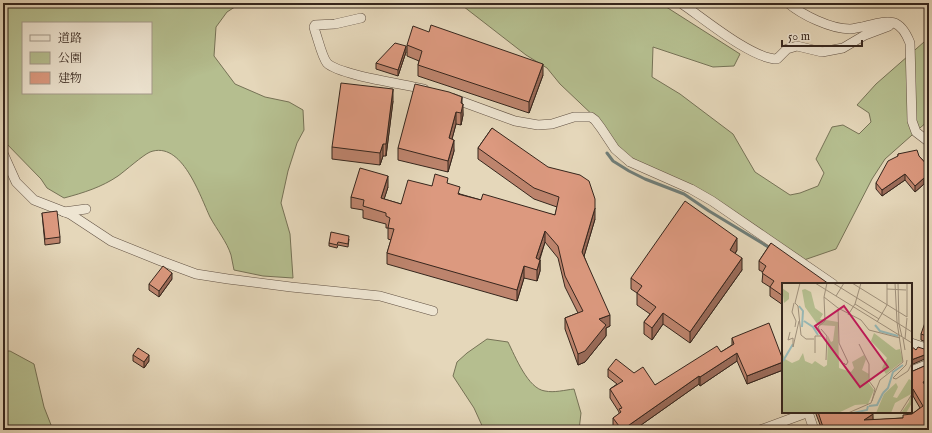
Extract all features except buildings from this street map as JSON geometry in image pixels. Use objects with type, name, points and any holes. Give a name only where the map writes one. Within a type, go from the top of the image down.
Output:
[{"type":"street","points":[[681,3],[747,49],[769,59],[776,58],[787,49],[797,46],[822,52],[843,48],[865,35],[889,26],[894,22]]},
{"type":"street","points":[[788,3],[802,13],[819,21],[851,29],[885,22],[894,22],[900,26],[907,35],[910,43],[912,121],[916,132],[929,142]]},
{"type":"street","points":[[361,18],[335,24],[316,25],[314,27],[326,62],[334,68],[434,92]]},
{"type":"street","points":[[446,96],[516,121],[538,125],[552,124],[574,117],[591,118],[595,120],[602,128],[615,149],[630,162],[691,189],[712,201],[832,283]]},
{"type":"street","points":[[3,153],[16,182],[29,196],[40,203],[70,214],[111,241],[196,274],[291,287],[380,296],[433,311]]},
{"type":"street","points":[[64,212],[86,209]]},
{"type":"street","points":[[912,343],[929,349]]},
{"type":"street","points":[[912,371],[929,364]]},
{"type":"street","points":[[760,430],[806,413]]},
{"type":"street","points":[[809,413],[814,430]]},
{"type":"green space","points":[[3,3],[241,3],[227,12],[216,27],[214,56],[235,84],[265,97],[289,102],[303,110],[304,130],[297,143],[288,171],[281,203],[290,234],[293,278],[263,276],[234,270],[229,250],[210,217],[188,172],[171,154],[161,150],[150,152],[118,176],[99,186],[64,198],[47,188],[41,179],[3,140]]},
{"type":"green space","points":[[459,3],[660,3],[740,54],[734,66],[713,67],[653,47],[652,77],[680,94],[733,134],[755,172],[790,195],[818,186],[824,173],[816,159],[832,127],[843,125],[859,134],[871,122],[869,113],[857,105],[876,84],[924,42],[929,41],[929,120],[885,159],[872,179],[836,249],[804,260],[622,152],[599,121],[560,84],[547,68],[526,55]]},
{"type":"green space","points":[[487,339],[508,342],[523,371],[539,389],[552,392],[574,389],[581,413],[579,430],[484,430],[474,408],[453,376],[457,362]]},
{"type":"green space","points":[[3,351],[10,351],[34,364],[44,407],[53,430],[3,430]]},
{"type":"waterway","points":[[607,153],[613,161],[629,171],[645,179],[684,194],[770,248]]}]
